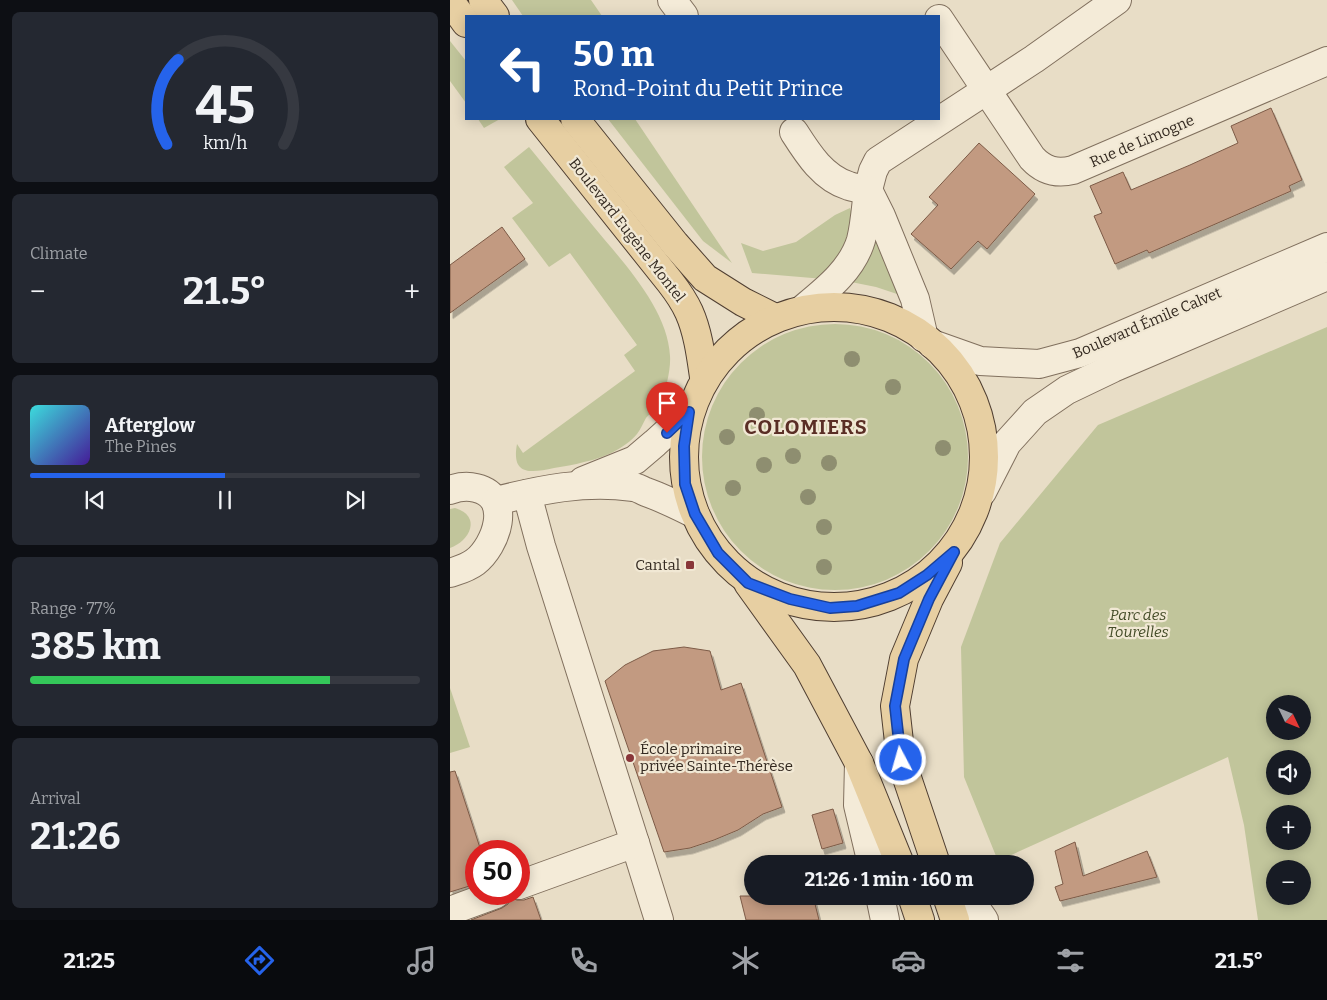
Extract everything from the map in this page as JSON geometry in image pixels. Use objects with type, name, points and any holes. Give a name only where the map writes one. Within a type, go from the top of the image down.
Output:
[{"type":"main road","points":[[483,0],[494,15]]},
{"type":"main road","points":[[450,1],[465,22]]},
{"type":"main road","name":"Boulevard Eugène Montel","points":[[541,120],[682,298],[695,331],[704,378]]},
{"type":"main road","name":"Boulevard Eugène Montel","points":[[576,120],[675,244],[705,278],[743,302],[773,317]]},
{"type":"main road","points":[[896,855],[860,763],[807,666],[748,583],[718,553],[695,514],[685,484],[684,446],[689,412],[704,378],[731,345],[750,331],[773,317],[804,309],[833,306],[870,312],[898,322],[928,341],[957,372],[975,402],[982,429],[985,459],[982,492],[965,532],[929,599],[904,659],[895,706],[901,760],[933,855]]},
{"type":"main road","points":[[748,583],[790,599],[830,608],[857,606],[899,593],[927,575],[954,552]]},
{"type":"main road","points":[[915,905],[920,920]]},
{"type":"main road","points":[[950,905],[955,920]]},
{"type":"street","points":[[672,0],[683,15]]},
{"type":"street","name":"Rue de Limogne","points":[[926,0],[937,15]]},
{"type":"street","points":[[804,309],[834,282],[854,256],[861,241],[868,190],[878,161],[1034,59],[1117,0]]},
{"type":"street","name":"Rue de Limogne","points":[[940,20],[1037,163],[1046,169],[1064,172],[1103,158],[1327,61]]},
{"type":"street","points":[[794,132],[812,159],[828,176],[848,186],[868,190]]},
{"type":"street","points":[[868,190],[881,216],[915,299],[928,341]]},
{"type":"street","name":"Boulevard Émile Calvet","points":[[928,341],[980,361],[1040,364],[1080,353],[1327,247]]},
{"type":"street","name":"Boulevard Émile Calvet","points":[[982,492],[1006,443],[1035,412],[1067,390],[1122,364],[1327,276]]},
{"type":"street","points":[[573,486],[635,460],[689,412]]},
{"type":"street","points":[[496,501],[573,486],[603,485],[633,487],[663,498],[695,514]]},
{"type":"street","points":[[450,490],[464,487],[480,489],[496,501],[498,515],[496,530],[488,547],[476,561],[463,569],[450,573]]},
{"type":"street","points":[[527,494],[541,546],[659,920]]},
{"type":"street","points":[[860,763],[858,805],[870,855]]},
{"type":"street","points":[[530,881],[635,843]]},
{"type":"street","points":[[450,911],[466,905]]},
{"type":"street","points":[[882,905],[885,920]]},
{"type":"street","points":[[972,905],[984,920]]},
{"type":"green space","points":[[512,0],[591,0],[601,15],[522,15]]},
{"type":"green space","points":[[450,41],[465,60],[465,102],[450,81]]},
{"type":"green space","points":[[479,120],[498,120],[484,128]]},
{"type":"green space","points":[[609,120],[636,120],[732,263],[703,241]]},
{"type":"green space","points":[[529,147],[642,287],[661,321],[667,338],[670,356],[668,380],[662,399],[632,439],[613,452],[591,461],[538,471],[525,470],[520,467],[517,462],[517,444],[523,453],[635,371],[624,355],[637,345],[570,253],[549,267],[512,218],[533,203],[504,167]]},
{"type":"green space","points":[[850,208],[854,221],[851,244],[824,279],[752,273],[741,243],[763,251],[796,242],[835,215]]},
{"type":"green space","points":[[872,230],[900,295],[876,287],[851,282]]},
{"type":"green space","points":[[835,324],[861,327],[886,334],[909,346],[929,363],[946,383],[958,406],[965,431],[968,457],[965,483],[958,508],[946,531],[929,551],[909,568],[886,580],[861,587],[835,590],[809,587],[784,580],[761,568],[741,551],[724,531],[712,508],[705,483],[702,457],[705,431],[712,406],[724,383],[741,363],[761,346],[784,334],[809,327]]},
{"type":"green space","name":"Parc des Tourelles","points":[[1327,327],[1327,920],[1258,920],[1244,825],[1228,757],[1011,855],[996,855],[964,777],[961,647],[1000,543],[1098,425]]},
{"type":"green space","points":[[455,508],[463,512],[471,522],[470,528],[463,540],[450,548],[450,509]]},
{"type":"green space","points":[[450,688],[470,747],[450,753]]},
{"type":"building","points":[[1271,108],[1302,180],[1289,186],[1291,191],[1149,253],[1147,250],[1115,264],[1094,216],[1102,213],[1090,186],[1123,172],[1131,190],[1190,165],[1238,143],[1231,126]]},
{"type":"building","points":[[979,143],[1035,194],[987,249],[978,241],[951,269],[911,234],[938,205],[929,197]]},
{"type":"building","points":[[502,227],[525,259],[450,313],[450,265]]},
{"type":"building","points":[[684,647],[710,651],[721,690],[741,683],[782,807],[763,814],[738,830],[714,840],[690,848],[664,852],[605,681],[625,665],[653,651]]},
{"type":"building","points":[[455,771],[477,840],[465,840],[465,887],[450,892],[450,772]]},
{"type":"building","points":[[833,809],[843,843],[822,849],[812,815]]},
{"type":"building","points":[[1075,842],[1083,876],[1147,851],[1157,877],[1060,901],[1055,887],[1063,884],[1055,851]]},
{"type":"building","points":[[740,896],[744,896],[744,905],[815,905],[819,920],[746,920]]},
{"type":"building","points":[[533,897],[541,920],[471,920],[506,905],[530,905],[530,898]]},
{"type":"place","name":"Cantal","points":[[690,565]]},
{"type":"place","name":"École primaire privée Sainte-Thérèse","points":[[630,758]]},
{"type":"district","name":"COLOMIERS","points":[[806,427]]},
{"type":"route","points":[[667,433],[689,412],[684,446],[685,484],[695,514],[718,553],[748,583],[790,599],[830,608],[857,606],[899,593],[927,575],[954,552],[929,599],[904,659],[895,706],[901,760]]}]
